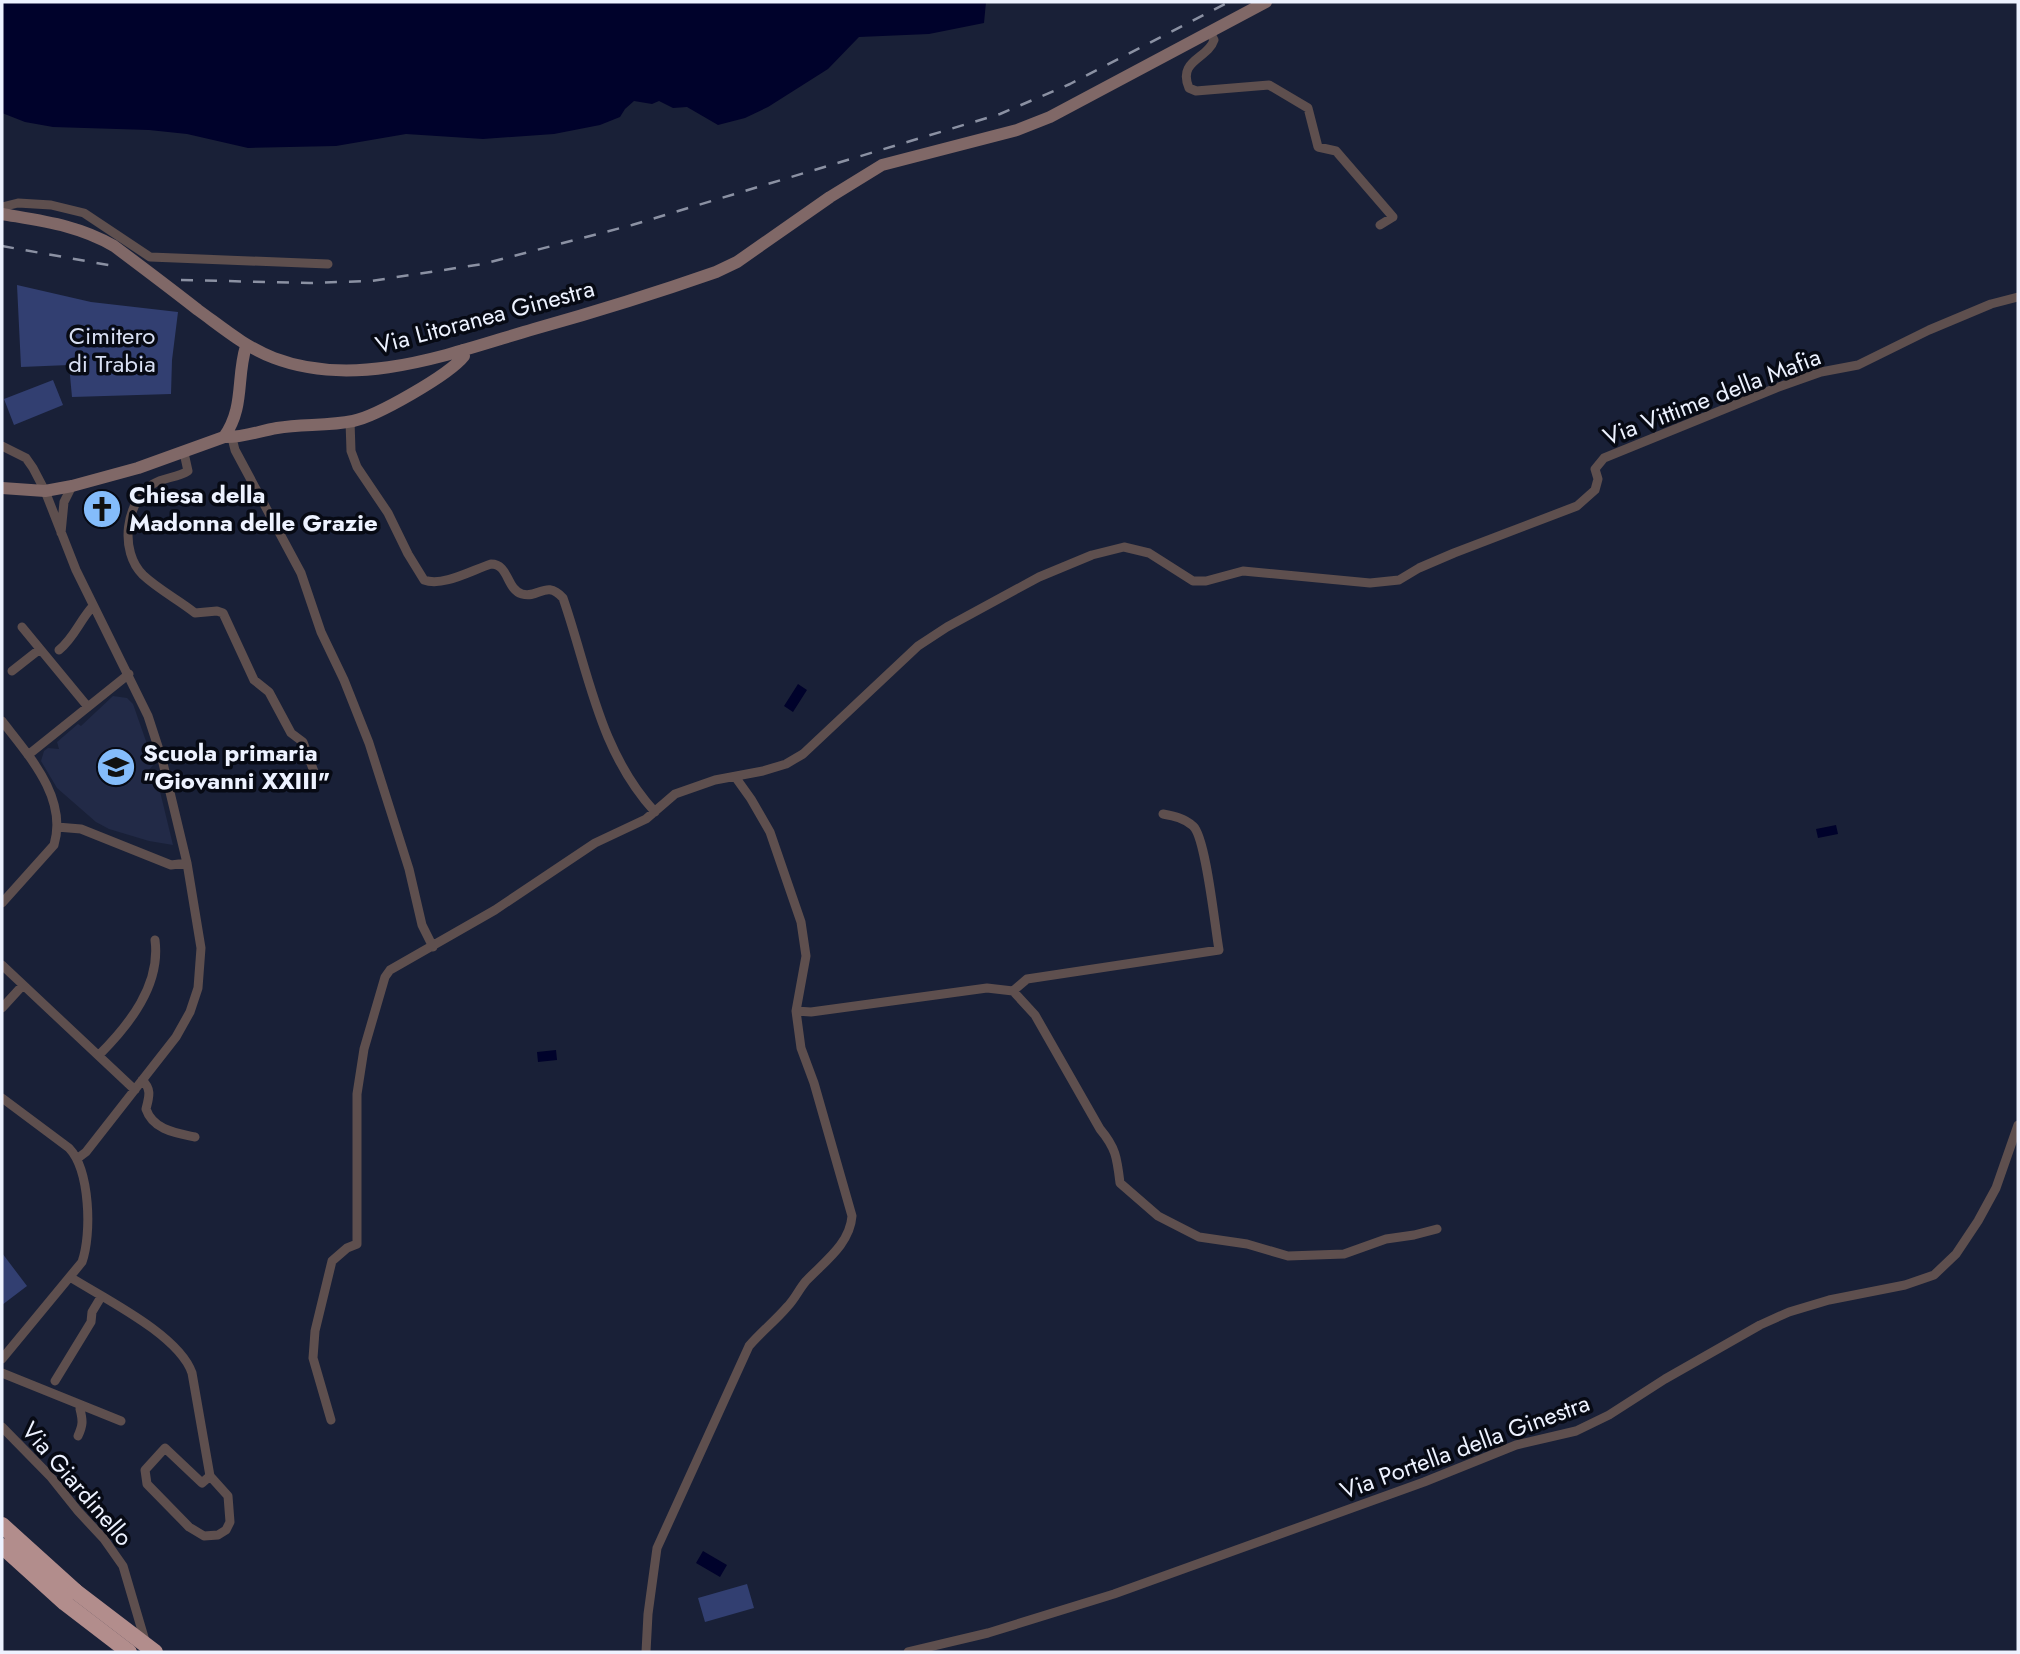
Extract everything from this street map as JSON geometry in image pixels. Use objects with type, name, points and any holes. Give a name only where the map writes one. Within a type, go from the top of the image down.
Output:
[{"type":"highway","points":[[2,1525],[70,1597],[129,1652]]},
{"type":"highway","points":[[2,1546],[70,1597],[155,1652]]},
{"type":"main road","name":"Via Litoranea Ginestra","points":[[2,214],[60,223],[93,234],[114,246],[246,346],[298,366],[326,370],[362,370],[406,364],[643,296],[716,272],[737,262],[830,197],[882,165],[1017,130],[1050,117],[1266,2]]},
{"type":"main road","points":[[228,438],[239,403],[246,346]]},
{"type":"main road","points":[[2,488],[45,491],[72,486],[228,438],[277,428],[350,421],[395,402],[448,371],[464,356],[463,349]]},
{"type":"street","points":[[1210,32],[1214,40],[1212,47],[1194,60],[1187,71],[1189,88],[1196,91],[1269,85],[1308,108],[1318,147],[1336,151],[1393,217],[1380,225]]},
{"type":"street","points":[[2,207],[7,204],[51,205],[84,213],[150,257],[328,264]]},
{"type":"street","name":"Via Vittime della Mafia","points":[[331,1420],[313,1358],[315,1331],[332,1261],[358,1244],[357,1094],[364,1049],[385,977],[390,970],[495,910],[595,843],[646,819],[675,794],[715,780],[736,778],[786,764],[803,754],[893,668],[947,626],[980,611],[1039,577],[1092,555],[1124,547],[1149,553],[1193,581],[1206,581],[1243,571],[1370,583],[1399,580],[1454,553],[1577,506],[1595,490],[1598,479],[1595,469],[1604,458],[1776,388],[1821,372],[1858,365],[1954,319],[1991,304],[2018,297]]},
{"type":"street","points":[[350,421],[351,451],[357,467],[388,513],[424,580],[441,581],[496,564],[522,594],[549,589],[558,592],[563,598],[598,716],[618,761],[638,793],[655,811]]},
{"type":"street","points":[[228,438],[301,573],[321,632],[369,743],[409,869],[422,925],[433,947]]},
{"type":"street","points":[[2,446],[26,458],[45,491],[60,535],[148,716],[162,758],[187,863],[201,948],[198,988],[190,1012],[176,1037],[86,1153],[78,1158]]},
{"type":"street","points":[[184,453],[188,471],[152,485],[137,503],[129,520],[130,548],[144,575],[195,613],[223,613],[254,681],[269,692],[291,733],[303,742],[316,777]]},
{"type":"street","points":[[60,535],[64,502],[72,486]]},
{"type":"street","points":[[59,650],[71,640],[83,617],[93,606]]},
{"type":"street","points":[[22,627],[88,707]]},
{"type":"street","points":[[12,671],[40,649]]},
{"type":"street","points":[[28,755],[129,674]]},
{"type":"street","points":[[2,721],[49,789],[57,827],[54,845],[2,903]]},
{"type":"street","points":[[646,1652],[657,1548],[749,1346],[763,1329],[789,1306],[803,1284],[846,1238],[851,1227],[852,1216],[814,1083],[801,1048],[796,1011],[806,956],[801,922],[770,832],[736,778]]},
{"type":"street","points":[[1013,991],[1027,979],[1219,950],[1202,846],[1196,828],[1181,818],[1163,814]]},
{"type":"street","points":[[57,827],[81,829],[171,865],[187,863]]},
{"type":"street","points":[[99,1055],[119,1035],[143,1000],[155,961],[155,940]]},
{"type":"street","points":[[2,965],[135,1090]]},
{"type":"street","points":[[2,1008],[23,985]]},
{"type":"street","points":[[796,1011],[811,1012],[987,988],[1013,991],[1035,1015],[1100,1129],[1112,1144],[1117,1156],[1120,1183],[1158,1216],[1199,1237],[1247,1244],[1288,1256],[1344,1254],[1386,1239],[1437,1229]]},
{"type":"street","points":[[142,1080],[149,1091],[146,1109],[155,1124],[170,1132],[195,1137]]},
{"type":"street","points":[[2,1098],[78,1158],[82,1171],[88,1230],[87,1250],[82,1262],[2,1359]]},
{"type":"street","name":"Via Portella della Ginestra","points":[[908,1652],[988,1633],[1114,1594],[1424,1482],[1516,1445],[1576,1431],[1609,1415],[1665,1379],[1760,1325],[1789,1312],[1829,1300],[1905,1285],[1934,1275],[1956,1254],[1978,1221],[1996,1188],[2018,1125]]},
{"type":"street","points":[[70,1277],[167,1338],[188,1360],[210,1476],[228,1496],[230,1521],[226,1530],[218,1535],[204,1536],[189,1527],[147,1484],[145,1470],[165,1448],[201,1483],[210,1476]]},
{"type":"street","points":[[55,1381],[91,1322],[92,1312],[101,1297]]},
{"type":"street","points":[[2,1373],[121,1422]]},
{"type":"street","points":[[78,1436],[83,1426],[80,1409],[82,1406]]},
{"type":"street","name":"Via Giardinello","points":[[2,1427],[50,1476],[104,1539],[123,1566],[146,1640],[145,1652]]},
{"type":"shaded area","points":[[2,2],[986,2],[984,23],[929,34],[859,37],[828,69],[768,107],[745,118],[718,125],[687,107],[673,108],[659,101],[652,104],[634,101],[620,117],[600,125],[554,134],[483,139],[406,134],[336,146],[248,148],[187,134],[53,127],[25,122],[2,113]]},
{"type":"shaded area","points":[[798,684],[807,690],[793,712],[784,706]]},
{"type":"shaded area","points":[[113,696],[127,698],[133,704],[154,764],[148,771],[157,779],[173,845],[149,841],[109,829],[96,822],[57,788],[41,761],[44,751],[48,748],[59,749],[57,742],[78,724],[81,726]]},
{"type":"shaded area","points":[[1836,825],[1838,834],[1818,838],[1816,829]]},
{"type":"shaded area","points":[[556,1050],[557,1060],[538,1062],[537,1052]]},
{"type":"shaded area","points":[[703,1551],[727,1565],[720,1577],[696,1563]]},
{"type":"green space","name":"Cimitero di Trabia","points":[[17,285],[91,302],[178,312],[171,394],[72,397],[69,365],[21,367]]},
{"type":"green space","points":[[53,380],[63,405],[14,425],[4,399]]},
{"type":"green space","points":[[2,1253],[27,1286],[2,1305]]},
{"type":"green space","points":[[747,1584],[754,1608],[705,1622],[698,1598]]},
{"type":"railway","points":[[181,280],[310,283],[371,281],[483,264],[632,225],[1000,114],[1070,84],[1229,2]]},
{"type":"railway","points":[[2,246],[119,267]]},
{"type":"place","name":"Chiesa della Madonna delle Grazie","points":[[102,509]]},
{"type":"place","name":"Scuola primaria \"Giovanni XXIII\"","points":[[116,767]]}]
